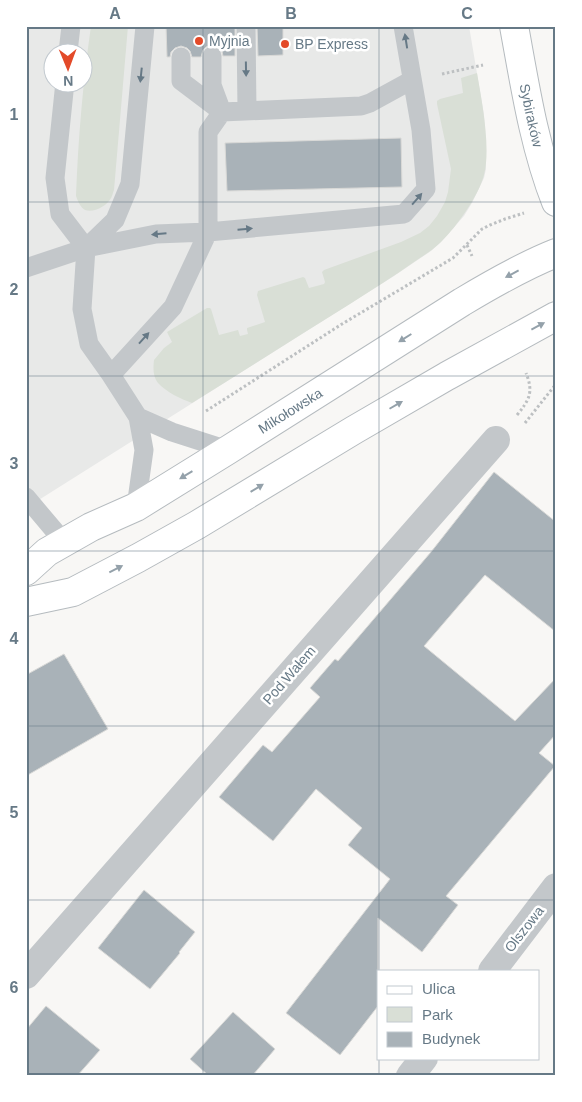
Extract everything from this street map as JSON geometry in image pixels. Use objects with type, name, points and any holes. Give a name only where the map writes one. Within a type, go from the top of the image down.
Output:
[{"type":"main road","name":"Sybiraków","points":[[514,26],[532,123],[556,202]]},
{"type":"main road","name":"Mikołowska","points":[[26,570],[47,552],[91,527],[136,507],[470,297],[542,258],[556,253]]},
{"type":"main road","points":[[26,602],[73,592],[138,558],[354,430],[556,316]]},
{"type":"street","name":"Pod Wałem","points":[[26,974],[496,440]]},
{"type":"street","name":"Olszowa","points":[[493,970],[556,887]]},
{"type":"lane","points":[[69,42],[71,26]]},
{"type":"lane","points":[[86,248],[115,220],[130,184],[145,26]]},
{"type":"lane","points":[[246,26],[247,111]]},
{"type":"lane","points":[[26,268],[86,248],[156,234],[208,232],[404,214],[426,189],[421,130],[403,26]]},
{"type":"lane","points":[[212,56],[212,84],[222,112]]},
{"type":"lane","points":[[181,57],[182,81],[222,112],[361,106],[412,80]]},
{"type":"lane","points":[[64,92],[55,178],[60,214],[86,248],[82,309],[89,344],[112,375],[138,417],[144,450],[136,507]]},
{"type":"lane","points":[[112,375],[173,307],[208,232],[208,132],[222,112]]},
{"type":"lane","points":[[138,417],[172,432],[228,450]]},
{"type":"lane","points":[[26,497],[64,542]]},
{"type":"path","points":[[459,70],[483,65]]},
{"type":"path","points":[[172,432],[342,324],[453,258],[482,230],[490,225],[530,211]]},
{"type":"path","points":[[496,440],[515,434],[556,384]]},
{"type":"shaded area","points":[[26,26],[469,26],[484,115],[486,169],[484,178],[464,216],[442,241],[431,251],[26,508]]},
{"type":"green space","points":[[91,26],[128,26],[114,190],[107,204],[96,210],[89,211],[79,204],[76,196],[83,92],[92,92],[92,42],[89,42]]},
{"type":"green space","points":[[477,73],[487,152],[484,175],[466,211],[441,242],[428,253],[350,304],[192,403],[169,392],[158,383],[155,378],[154,360],[172,342],[167,332],[207,308],[211,309],[219,335],[238,330],[240,336],[248,334],[247,328],[265,322],[257,295],[258,291],[303,277],[309,288],[324,284],[322,272],[324,270],[401,242],[420,233],[429,226],[445,202],[451,169],[437,101],[463,93],[461,78]]},
{"type":"building","name":"Myjnia","points":[[166,26],[235,26],[235,56],[223,56],[222,51],[218,47],[212,45],[203,50],[201,57],[192,57],[187,48],[181,46],[175,48],[171,52],[170,57],[167,57]]},
{"type":"building","points":[[257,26],[283,26],[283,55],[258,56]]},
{"type":"building","points":[[401,138],[402,187],[227,191],[225,143]]},
{"type":"building","points":[[494,472],[556,522],[556,632],[485,575],[424,646],[515,721],[556,678],[556,734],[539,753],[555,766],[446,896],[458,905],[422,952],[378,918],[377,1007],[340,1055],[286,1013],[390,879],[348,845],[362,828],[316,789],[273,841],[219,797],[263,745],[272,752],[320,697],[310,688],[335,659],[338,661],[431,552]]},
{"type":"building","points":[[64,654],[108,729],[26,776],[26,675]]},
{"type":"building","points":[[144,890],[195,932],[150,989],[98,948]]},
{"type":"building","points":[[46,1006],[100,1050],[77,1076],[26,1076],[26,1030]]},
{"type":"building","points":[[233,1012],[275,1049],[252,1076],[209,1076],[190,1059]]},
{"type":"place","name":"Myjnia","points":[[199,41]]},
{"type":"place","name":"BP Express","points":[[285,44]]}]
